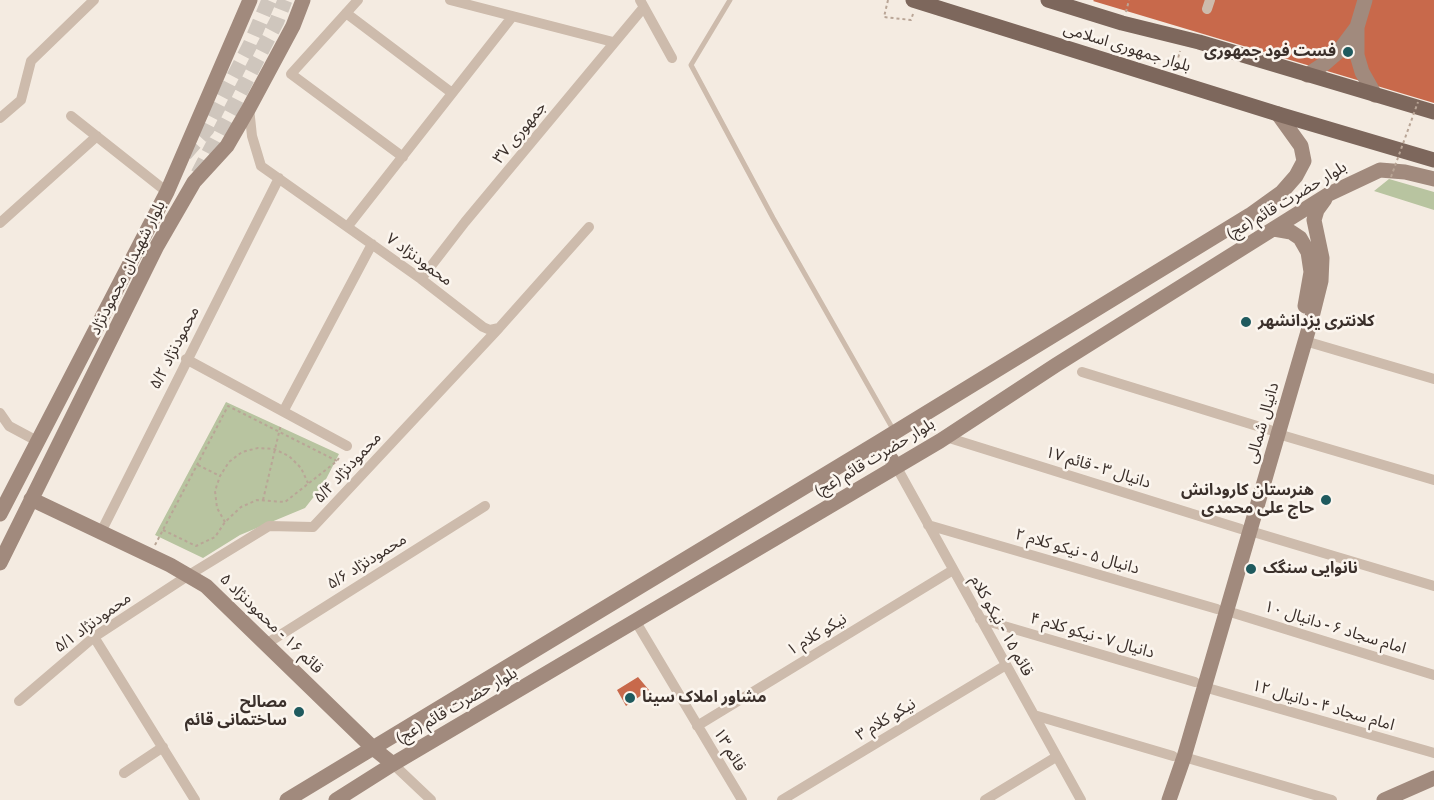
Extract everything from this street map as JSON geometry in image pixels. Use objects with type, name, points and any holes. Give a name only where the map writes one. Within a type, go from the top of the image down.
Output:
[{"type":"main road","name":"بلوار شهیدان محمودنژاد","points":[[0,514],[166,192],[250,0]]},
{"type":"main road","name":"بلوار شهیدان محمودنژاد","points":[[0,562],[157,246],[194,182],[227,146],[293,26],[303,0]]},
{"type":"main road","name":"بلوار جمهوری اسلامی","points":[[913,0],[1278,114],[1434,160]]},
{"type":"main road","name":"بلوار جمهوری اسلامی","points":[[1048,0],[1434,112]]},
{"type":"main road","points":[[1365,0],[1357,27],[1356,55],[1362,72],[1375,95]]},
{"type":"main road","points":[[1307,75],[1339,51],[1357,27]]},
{"type":"main road","name":"بلوار حضرت قائم (عج)","points":[[287,800],[895,433],[1282,192],[1296,176],[1304,161],[1301,146],[1278,114]]},
{"type":"main road","name":"بلوار حضرت قائم (عج)","points":[[336,800],[946,437],[1056,365],[1329,194],[1380,170],[1405,171],[1434,179]]},
{"type":"main road","name":"دانیال شمالی","points":[[1169,800],[1178,757],[1274,432],[1303,319],[1312,293],[1321,281],[1322,258],[1314,220],[1317,210],[1329,194]]},
{"type":"main road","name":"دانیال شمالی","points":[[1274,229],[1291,232],[1300,238],[1308,252],[1312,293],[1305,341],[1274,432]]},
{"type":"main road","points":[[879,442],[896,466]]},
{"type":"main road","name":"قائم ۱۶ - محمودنژاد ۵","points":[[31,499],[150,555],[206,586],[373,748],[393,764]]},
{"type":"main road","name":"دانیال شمالی","points":[[1158,800],[1178,757]]},
{"type":"main road","points":[[1384,800],[1434,778]]},
{"type":"street","points":[[0,118],[21,100],[31,60],[94,0]]},
{"type":"street","points":[[358,0],[291,74],[403,157]]},
{"type":"street","points":[[450,0],[613,42]]},
{"type":"street","name":"جمهوری ۳۷","points":[[421,279],[642,4],[672,58]]},
{"type":"street","points":[[346,13],[452,93]]},
{"type":"street","points":[[348,226],[512,17]]},
{"type":"street","name":"محمودنژاد ۷","points":[[249,108],[252,136],[261,165],[421,279],[483,327],[490,330],[498,328]]},
{"type":"street","points":[[71,116],[166,192]]},
{"type":"street","points":[[0,223],[97,136]]},
{"type":"street","name":"محمودنژاد ۵/۲","points":[[100,532],[279,178]]},
{"type":"street","points":[[498,328],[589,227]]},
{"type":"street","points":[[284,410],[372,244]]},
{"type":"street","name":"محمودنژاد ۵/۴","points":[[189,575],[269,526],[313,527],[498,328]]},
{"type":"street","points":[[1305,341],[1434,380]]},
{"type":"street","points":[[186,359],[347,446]]},
{"type":"street","points":[[1082,372],[1434,480]]},
{"type":"street","points":[[0,413],[9,426],[37,441]]},
{"type":"street","name":"دانیال ۳ - قائم ۱۷","points":[[946,437],[1434,586]]},
{"type":"street","name":"قائم ۱۵ - نیکو کلام","points":[[896,466],[1081,800]]},
{"type":"street","name":"محمودنژاد ۵/۶","points":[[266,644],[485,506]]},
{"type":"street","name":"دانیال ۵ - نیکو کلام ۲","points":[[928,525],[1222,610]]},
{"type":"street","name":"نیکو کلام ۱","points":[[697,726],[953,570]]},
{"type":"street","name":"محمودنژاد ۵/۱","points":[[19,701],[94,637],[189,575]]},
{"type":"street","name":"امام سجاد ۶ - دانیال ۱۰","points":[[1222,610],[1434,675]]},
{"type":"street","name":"دانیال ۷ - نیکو کلام ۴","points":[[980,619],[1200,684]]},
{"type":"street","name":"قائم ۱۳","points":[[636,622],[742,800]]},
{"type":"street","points":[[94,637],[195,800]]},
{"type":"street","name":"نیکو کلام ۳","points":[[782,800],[1006,665]]},
{"type":"street","name":"امام سجاد ۴ - دانیال ۱۲","points":[[1200,684],[1434,753]]},
{"type":"street","points":[[1034,715],[1332,800]]},
{"type":"street","points":[[124,773],[163,747]]},
{"type":"street","points":[[985,800],[1056,757]]},
{"type":"street","points":[[393,764],[431,800]]},
{"type":"lane","points":[[730,0],[692,65],[773,218],[895,433]]},
{"type":"path","points":[[888,0],[884,17],[911,20]]},
{"type":"path","points":[[1171,80],[1184,38]]},
{"type":"path","points":[[1391,177],[1418,102]]},
{"type":"path","points":[[150,555],[228,406],[337,460]]},
{"type":"path","points":[[263,500],[284,410]]},
{"type":"path","points":[[163,530],[196,546],[215,537],[225,522],[241,507],[257,500],[285,502],[337,460],[347,446]]},
{"type":"path","points":[[225,522],[217,508],[215,491],[220,476],[229,462],[242,452],[258,448],[274,449],[289,456],[301,468],[308,483]]},
{"type":"path","points":[[197,465],[220,476]]},
{"type":"green space","points":[[1389,179],[1434,192],[1434,210],[1374,191]]},
{"type":"green space","points":[[226,402],[339,454],[323,485],[305,508],[240,535],[203,558],[155,535]]},
{"type":"building","name":"فست فود جمهوری","points":[[1434,0],[1434,103],[1093,1]]},
{"type":"building","name":"مشاور املاک سینا","points":[[638,677],[649,690],[626,706],[617,690]]},
{"type":"tunnel","points":[[185,154],[207,129],[250,45],[269,0]]},
{"type":"tunnel","points":[[198,174],[277,21],[285,0]]},
{"type":"place","name":"فست فود جمهوری","points":[[1348,52]]},
{"type":"place","name":"کلانتری یزدانشهر","points":[[1246,322]]},
{"type":"place","name":"هنرستان کارودانش حاج علی محمدی","points":[[1326,500]]},
{"type":"place","name":"نانوایی سنگک","points":[[1251,569]]},
{"type":"place","name":"مشاور املاک سینا","points":[[630,698]]},
{"type":"place","name":"مصالح ساختمانی قائم","points":[[299,712]]}]
